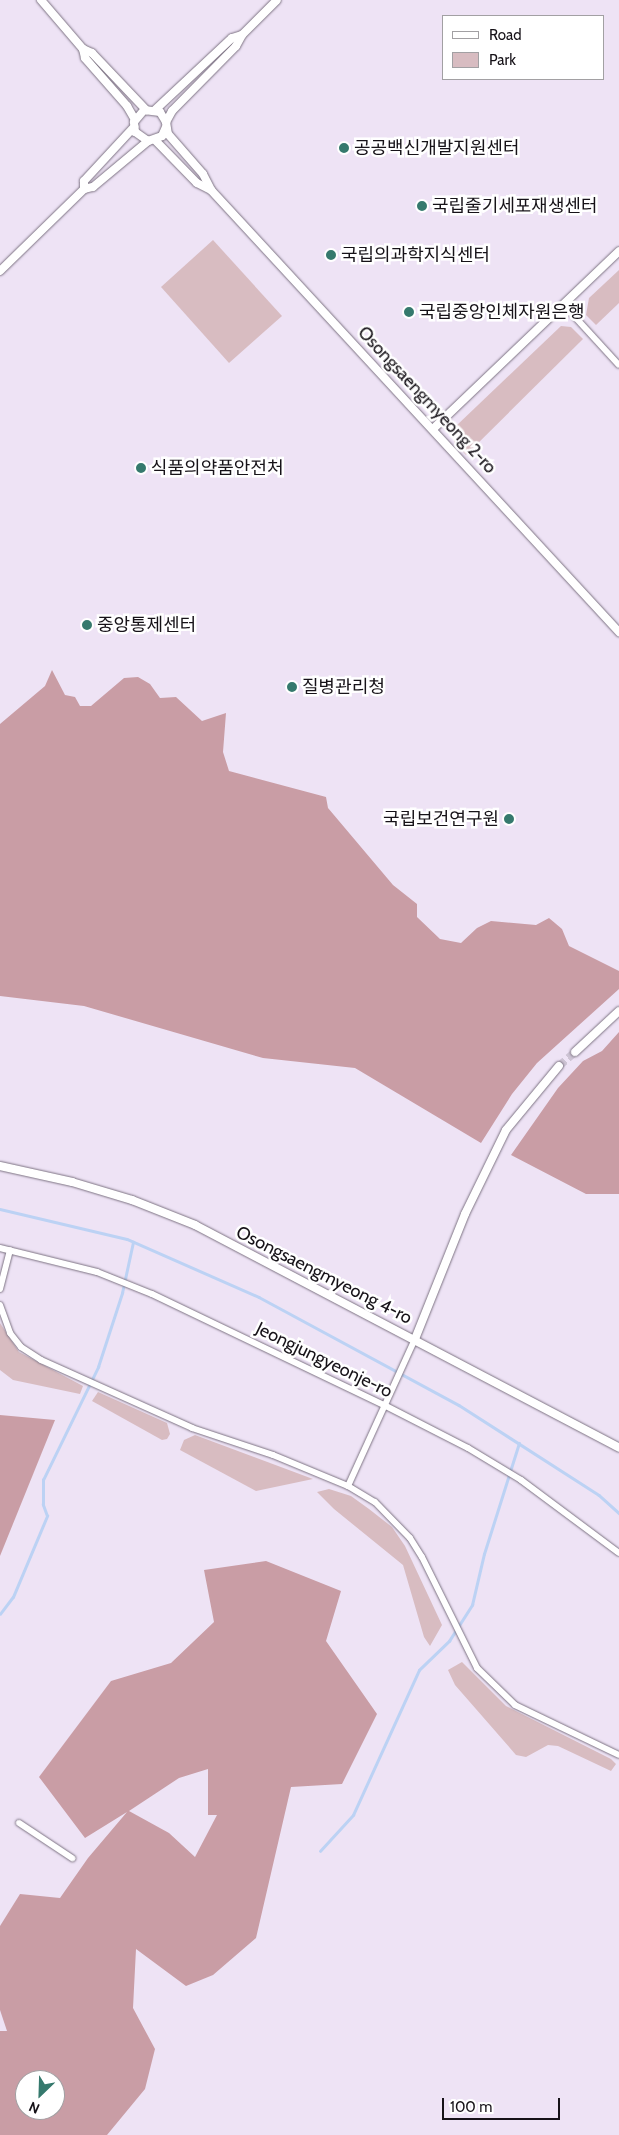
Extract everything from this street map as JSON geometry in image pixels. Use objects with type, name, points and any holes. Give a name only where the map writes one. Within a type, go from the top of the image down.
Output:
[{"type":"street","points":[[42,0],[83,49],[92,53],[166,124]]},
{"type":"street","points":[[0,271],[84,189],[92,187],[151,141],[162,136],[172,110],[236,46],[242,35],[277,0]]},
{"type":"street","points":[[84,189],[84,181],[134,124],[232,38],[242,35]]},
{"type":"street","points":[[83,49],[85,58],[127,106],[138,137],[151,141]]},
{"type":"street","name":"Osongsaengmyeong 2-ro","points":[[166,124],[171,138],[203,174],[211,190],[434,428],[619,632]]},
{"type":"street","name":"Osongsaengmyeong 2-ro","points":[[151,141],[197,183],[211,190]]},
{"type":"street","points":[[434,428],[619,251]]},
{"type":"street","points":[[564,305],[619,365]]},
{"type":"street","points":[[575,1052],[619,1011]]},
{"type":"street","points":[[348,1486],[415,1339],[465,1214],[506,1130],[559,1066]]},
{"type":"street","name":"Osongsaengmyeong 4-ro","points":[[0,1166],[89,1187],[195,1225],[415,1339],[619,1448]]},
{"type":"street","points":[[0,1248],[10,1250],[0,1289]]},
{"type":"street","name":"Jeongjungyeonje-ro","points":[[10,1250],[112,1278],[132,1286],[386,1402],[500,1467],[562,1508],[619,1553]]},
{"type":"street","points":[[0,1305],[10,1333],[21,1347],[77,1376],[192,1428],[272,1455],[348,1486],[375,1502],[410,1538],[460,1639],[477,1668],[515,1704],[619,1754]]},
{"type":"street","points":[[19,1823],[72,1858]]},
{"type":"green space","points":[[213,240],[282,316],[229,363],[161,287]]},
{"type":"green space","points":[[619,270],[619,303],[596,325],[586,315],[589,298]]},
{"type":"green space","points":[[561,326],[571,327],[583,339],[466,455],[454,442],[455,427]]},
{"type":"green space","points":[[0,1323],[19,1352],[83,1386],[80,1394],[13,1380],[0,1370]]},
{"type":"green space","points":[[98,1392],[167,1423],[170,1434],[167,1439],[162,1440],[92,1401]]},
{"type":"green space","points":[[195,1435],[313,1479],[256,1491],[180,1450],[184,1440]]},
{"type":"green space","points":[[329,1489],[351,1496],[369,1509],[392,1527],[405,1546],[442,1625],[430,1646],[424,1637],[403,1565],[334,1509],[317,1492]]},
{"type":"green space","points":[[462,1662],[506,1706],[611,1759],[616,1764],[611,1771],[558,1746],[548,1745],[526,1757],[516,1755],[455,1685],[448,1670]]},
{"type":"shaded area","points":[[52,670],[65,695],[75,697],[80,706],[91,706],[124,678],[138,677],[150,684],[160,698],[176,697],[202,721],[226,713],[223,752],[229,771],[326,797],[328,808],[393,885],[417,904],[417,917],[440,939],[461,943],[477,928],[491,921],[536,925],[549,918],[562,929],[569,946],[619,971],[619,989],[537,1063],[512,1094],[481,1143],[355,1068],[263,1058],[84,1006],[0,996],[0,724],[45,686]]},
{"type":"shaded area","points":[[619,1032],[619,1194],[586,1194],[511,1155],[558,1088],[583,1061],[602,1051]]},
{"type":"shaded area","points":[[0,1415],[55,1420],[0,1556]]},
{"type":"shaded area","points":[[266,1561],[341,1591],[326,1641],[377,1714],[342,1784],[291,1787],[256,1938],[213,1975],[186,1986],[136,1949],[133,2008],[155,2049],[145,2089],[107,2135],[0,2135],[0,2031],[7,2031],[0,2010],[0,1926],[20,1894],[60,1898],[88,1858],[127,1812],[85,1838],[39,1777],[111,1681],[171,1663],[214,1622],[204,1570]],"holes":[[[208,1769],[208,1815],[217,1815],[195,1857],[169,1833],[129,1811],[179,1778]]]},
{"type":"waterway","points":[[0,1209],[127,1239],[259,1297],[459,1405],[599,1495],[619,1513]]},
{"type":"waterway","points":[[0,1614],[13,1597],[47,1516],[43,1505],[43,1480],[98,1367],[122,1293],[133,1242]]},
{"type":"waterway","points":[[320,1851],[353,1815],[419,1670],[449,1641],[472,1605],[484,1554],[519,1443]]},
{"type":"tunnel","points":[[559,1066],[575,1052]]},
{"type":"place","name":"공공백신개발지원센터","points":[[344,148]]},
{"type":"place","name":"국립줄기세포재생센터","points":[[422,206]]},
{"type":"place","name":"국립의과학지식센터","points":[[331,255]]},
{"type":"place","name":"국립중앙인체자원은행","points":[[409,312]]},
{"type":"place","name":"식품의약품안전처","points":[[141,468]]},
{"type":"place","name":"중앙통제센터","points":[[87,625]]},
{"type":"place","name":"질병관리청","points":[[292,687]]},
{"type":"place","name":"국립보건연구원","points":[[509,819]]}]
